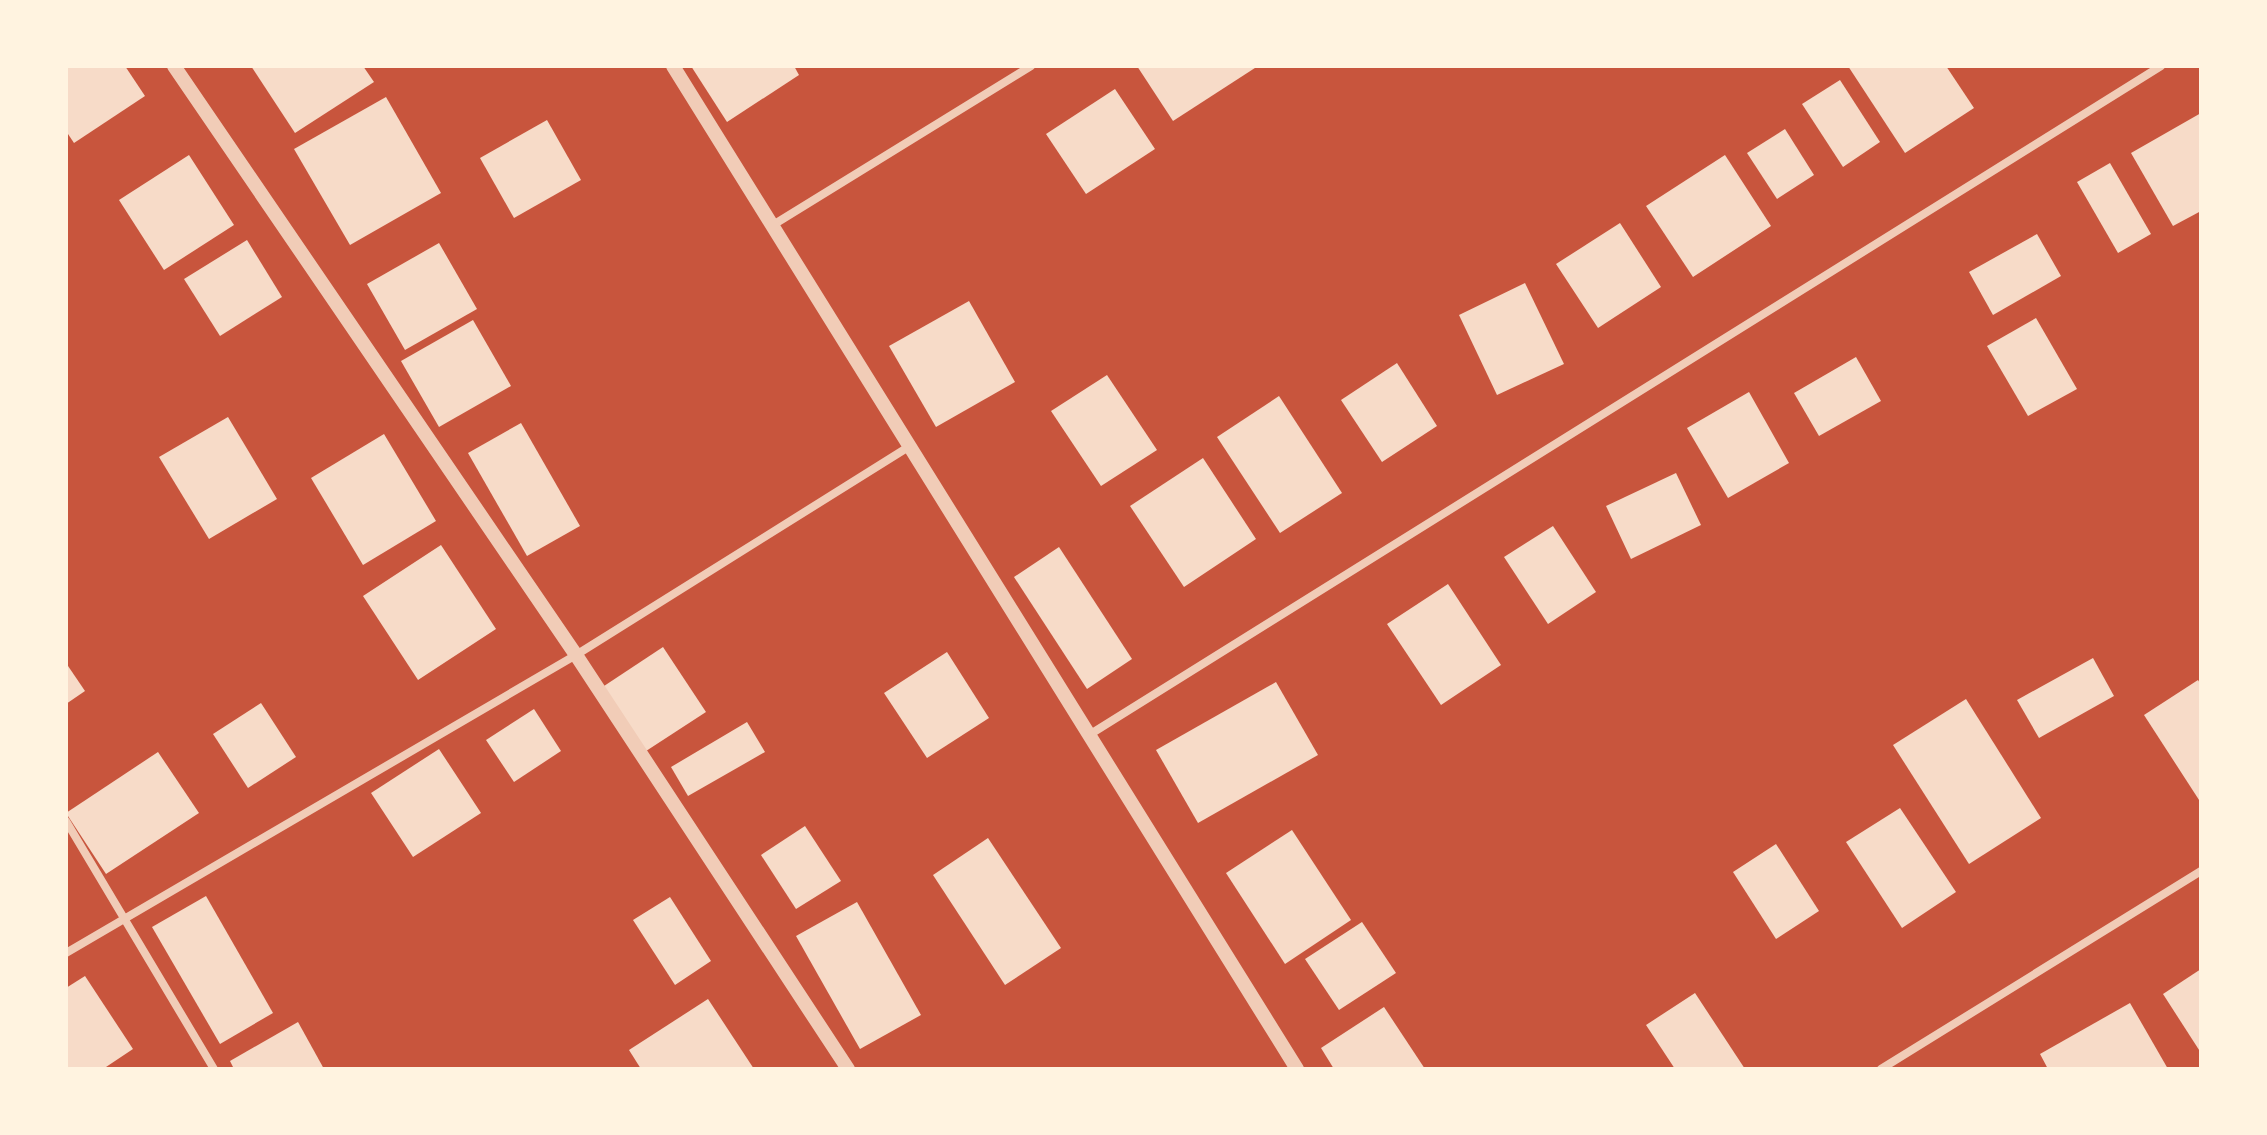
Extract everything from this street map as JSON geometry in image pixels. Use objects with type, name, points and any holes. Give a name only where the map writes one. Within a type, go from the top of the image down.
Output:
[{"type":"street","points":[[174,66],[576,655],[848,1069]]},
{"type":"street","points":[[673,66],[1297,1069]]},
{"type":"street","points":[[773,225],[1031,66]]},
{"type":"street","points":[[1089,735],[2161,66]]},
{"type":"street","points":[[66,953],[576,655],[910,446]]},
{"type":"street","points":[[66,821],[214,1069]]},
{"type":"street","points":[[1881,1069],[2201,871]]},
{"type":"building","points":[[66,66],[125,66],[145,96],[74,143],[66,131]]},
{"type":"building","points":[[251,66],[363,66],[374,82],[295,133]]},
{"type":"building","points":[[691,66],[794,66],[799,75],[727,122]]},
{"type":"building","points":[[1137,66],[1258,66],[1173,121]]},
{"type":"building","points":[[1848,66],[1946,66],[1974,108],[1905,153]]},
{"type":"building","points":[[1840,80],[1880,142],[1843,167],[1802,104]]},
{"type":"building","points":[[1115,89],[1155,149],[1086,194],[1046,134]]},
{"type":"building","points":[[386,97],[441,193],[350,245],[294,149]]},
{"type":"building","points":[[2201,113],[2201,211],[2173,226],[2131,153]]},
{"type":"building","points":[[547,120],[581,180],[514,218],[480,158]]},
{"type":"building","points":[[1785,129],[1814,175],[1777,199],[1747,153]]},
{"type":"building","points":[[189,155],[234,225],[164,270],[119,200]]},
{"type":"building","points":[[1725,155],[1771,226],[1693,277],[1646,206]]},
{"type":"building","points":[[2110,163],[2151,234],[2118,253],[2077,182]]},
{"type":"building","points":[[1620,223],[1661,287],[1598,328],[1556,264]]},
{"type":"building","points":[[2037,234],[2061,276],[1993,315],[1969,272]]},
{"type":"building","points":[[247,240],[282,297],[220,336],[184,279]]},
{"type":"building","points":[[439,243],[477,309],[405,350],[367,284]]},
{"type":"building","points":[[1525,283],[1564,364],[1497,395],[1459,315]]},
{"type":"building","points":[[969,301],[1015,382],[936,427],[889,346]]},
{"type":"building","points":[[2036,318],[2077,389],[2028,416],[1987,346]]},
{"type":"building","points":[[473,320],[511,386],[439,427],[401,361]]},
{"type":"building","points":[[1856,357],[1881,401],[1819,436],[1794,393]]},
{"type":"building","points":[[1397,363],[1437,426],[1382,462],[1341,400]]},
{"type":"building","points":[[1107,375],[1157,450],[1101,486],[1051,411]]},
{"type":"building","points":[[1749,392],[1789,463],[1728,498],[1687,428]]},
{"type":"building","points":[[1279,396],[1342,493],[1280,533],[1217,437]]},
{"type":"building","points":[[228,417],[277,499],[209,539],[159,457]]},
{"type":"building","points":[[521,423],[580,526],[527,556],[468,453]]},
{"type":"building","points":[[384,434],[436,521],[363,565],[311,478]]},
{"type":"building","points":[[1203,458],[1256,539],[1184,587],[1130,506]]},
{"type":"building","points":[[1676,473],[1701,525],[1631,559],[1606,506]]},
{"type":"building","points":[[1553,526],[1596,592],[1548,624],[1504,557]]},
{"type":"building","points":[[441,545],[496,629],[418,680],[363,596]]},
{"type":"building","points":[[1059,547],[1132,659],[1087,689],[1014,577]]},
{"type":"building","points":[[1448,584],[1501,665],[1441,705],[1387,624]]},
{"type":"building","points":[[663,647],[706,712],[643,753],[601,688]]},
{"type":"building","points":[[947,652],[989,718],[927,758],[884,693]]},
{"type":"building","points":[[2093,658],[2114,696],[2039,738],[2017,700]]},
{"type":"building","points":[[66,663],[85,691],[66,704]]},
{"type":"building","points":[[2198,680],[2201,685],[2201,803],[2144,715]]},
{"type":"building","points":[[1276,682],[1318,755],[1198,823],[1156,750]]},
{"type":"building","points":[[1966,699],[2041,818],[1969,864],[1893,745]]},
{"type":"building","points":[[261,703],[296,757],[248,788],[213,734]]},
{"type":"building","points":[[534,709],[561,751],[514,782],[486,740]]},
{"type":"building","points":[[747,722],[765,752],[688,796],[671,767]]},
{"type":"building","points":[[439,749],[481,813],[413,857],[371,793]]},
{"type":"building","points":[[158,752],[199,813],[106,874],[66,813]]},
{"type":"building","points":[[1900,808],[1956,892],[1902,928],[1846,842]]},
{"type":"building","points":[[805,826],[841,881],[796,909],[761,855]]},
{"type":"building","points":[[1292,830],[1351,920],[1285,964],[1226,873]]},
{"type":"building","points":[[988,838],[1061,948],[1005,985],[933,875]]},
{"type":"building","points":[[1776,844],[1819,911],[1776,939],[1733,872]]},
{"type":"building","points":[[206,896],[273,1013],[220,1044],[152,927]]},
{"type":"building","points":[[670,897],[711,961],[675,985],[633,920]]},
{"type":"building","points":[[857,902],[921,1015],[860,1049],[796,936]]},
{"type":"building","points":[[1362,922],[1396,973],[1339,1010],[1305,959]]},
{"type":"building","points":[[2201,969],[2201,1053],[2163,994]]},
{"type":"building","points":[[85,976],[133,1049],[103,1069],[66,1069],[66,988]]},
{"type":"building","points":[[1695,993],[1745,1069],[1675,1069],[1646,1025]]},
{"type":"building","points":[[708,999],[754,1069],[641,1069],[629,1050]]},
{"type":"building","points":[[2130,1003],[2168,1069],[2048,1069],[2040,1054]]},
{"type":"building","points":[[1384,1007],[1425,1069],[1334,1069],[1321,1048]]},
{"type":"building","points":[[298,1022],[324,1069],[234,1069],[230,1061]]}]
